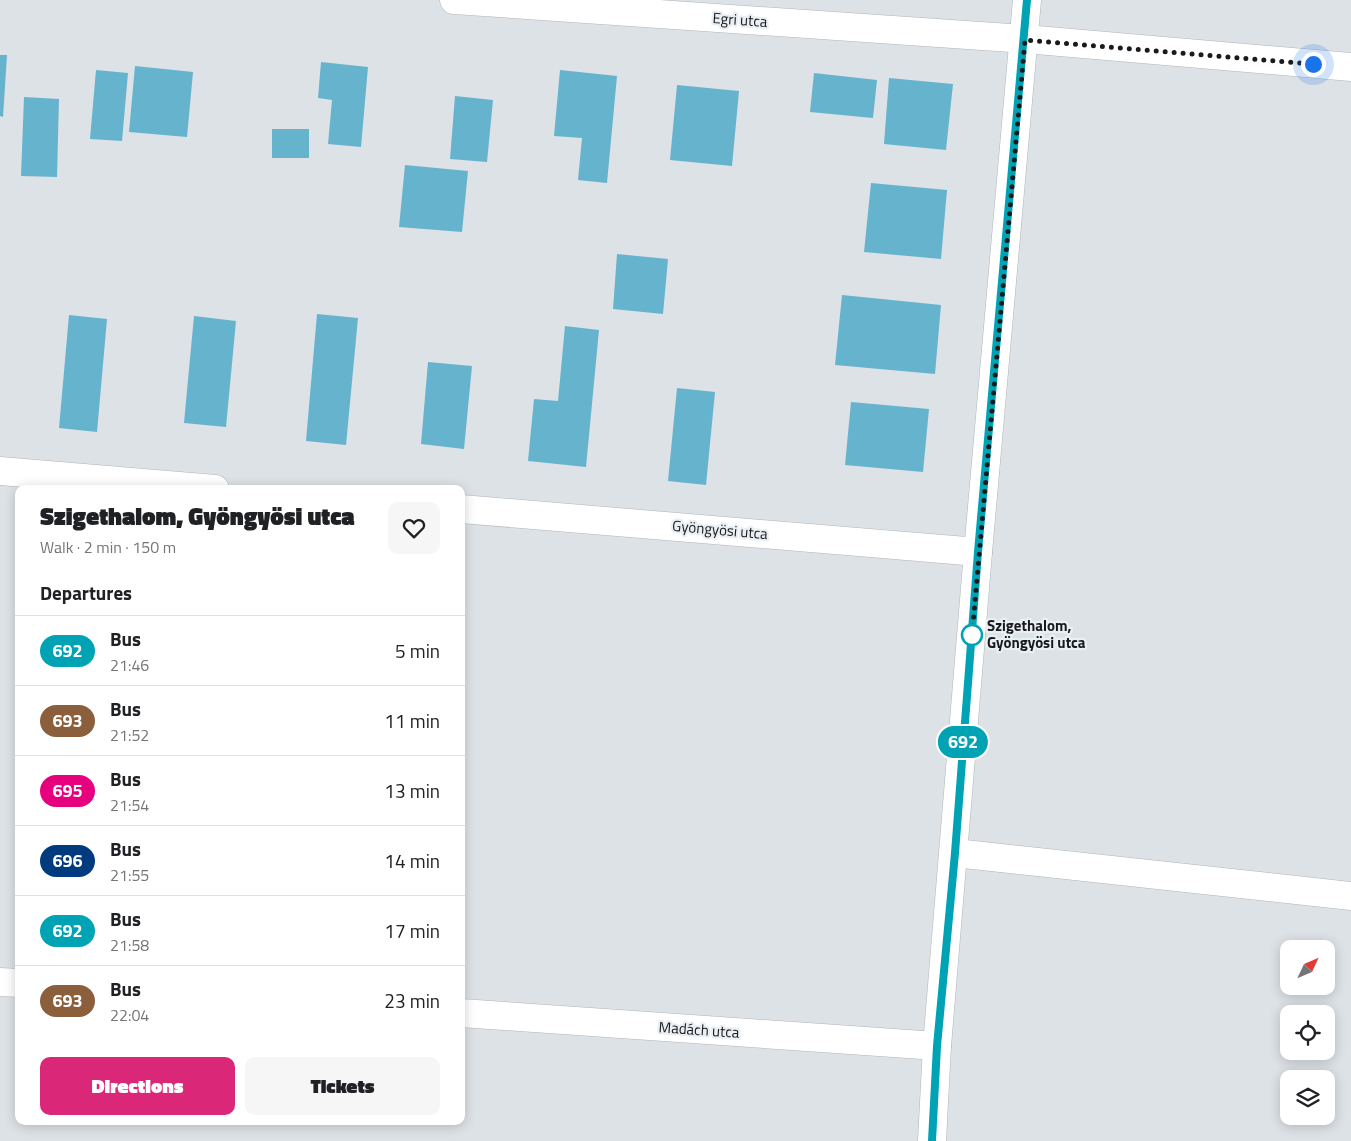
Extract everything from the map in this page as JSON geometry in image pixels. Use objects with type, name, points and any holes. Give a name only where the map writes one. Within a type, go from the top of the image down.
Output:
[{"type":"street","name":"Egri utca","points":[[454,0],[1025,40],[1351,67]]},
{"type":"street","points":[[932,1141],[937,1046],[955,853],[978,552],[1025,40],[1027,0]]},
{"type":"street","points":[[0,471],[167,485]]},
{"type":"street","name":"Gyöngyösi utca","points":[[465,509],[978,552]]},
{"type":"street","points":[[955,853],[1351,896]]},
{"type":"street","points":[[0,982],[15,983]]},
{"type":"street","name":"Madách utca","points":[[465,1014],[937,1046]]},
{"type":"building","points":[[0,55],[7,55],[3,117],[0,116]]},
{"type":"building","points":[[321,62],[368,67],[361,147],[328,144],[332,100],[318,98]]},
{"type":"building","points":[[135,66],[193,72],[187,137],[129,132]]},
{"type":"building","points":[[96,70],[128,73],[122,141],[90,139]]},
{"type":"building","points":[[560,70],[617,76],[607,183],[578,180],[582,138],[554,136]]},
{"type":"building","points":[[814,73],[877,80],[873,118],[810,112]]},
{"type":"building","points":[[889,78],[953,84],[946,150],[884,144]]},
{"type":"building","points":[[677,85],[739,91],[732,166],[670,160]]},
{"type":"building","points":[[455,96],[493,100],[487,162],[450,159]]},
{"type":"building","points":[[24,97],[59,99],[57,177],[21,176]]},
{"type":"building","points":[[272,129],[309,129],[309,158],[272,158]]},
{"type":"building","points":[[405,165],[468,171],[462,232],[399,227]]},
{"type":"building","points":[[871,183],[947,190],[941,259],[864,252]]},
{"type":"building","points":[[617,254],[668,259],[663,314],[613,309]]},
{"type":"building","points":[[842,295],[941,305],[935,374],[835,365]]},
{"type":"building","points":[[317,314],[358,318],[346,445],[306,441]]},
{"type":"building","points":[[69,315],[107,319],[97,432],[59,428]]},
{"type":"building","points":[[194,316],[236,321],[226,427],[184,423]]},
{"type":"building","points":[[565,326],[599,330],[586,467],[528,461],[534,399],[558,401]]},
{"type":"building","points":[[428,362],[472,366],[464,449],[421,444]]},
{"type":"building","points":[[677,388],[715,392],[706,485],[668,481]]},
{"type":"building","points":[[851,402],[929,409],[923,472],[845,465]]},
{"type":"bus line","name":"692","points":[[932,1141],[937,1046],[955,853],[978,552],[1025,40],[1027,0]]},
{"type":"place","name":"Szigethalom, Gyöngyösi utca","points":[[972,635]]},
{"type":"route","points":[[972,635],[1025,40],[1313,64]]}]
